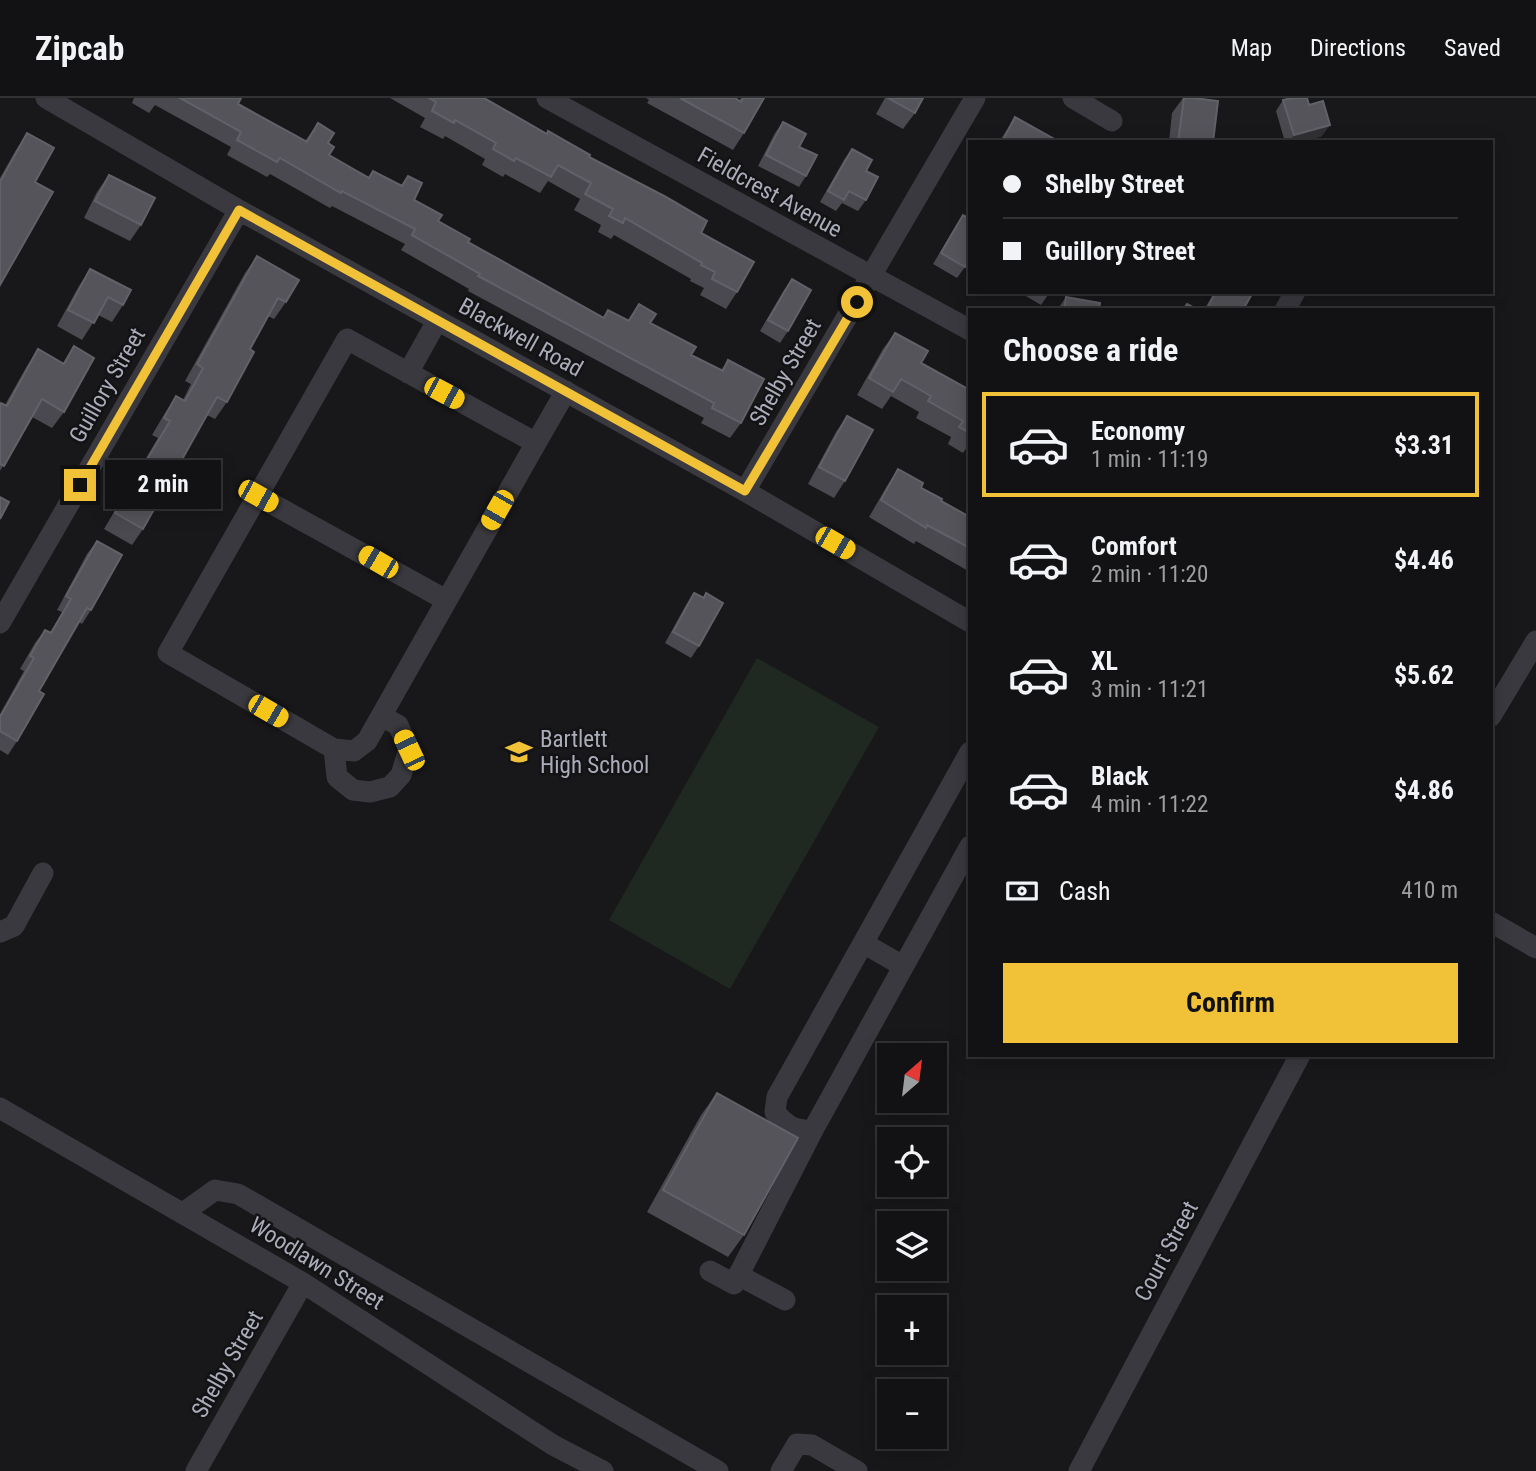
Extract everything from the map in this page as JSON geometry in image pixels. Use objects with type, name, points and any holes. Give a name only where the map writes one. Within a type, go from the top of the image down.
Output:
[{"type":"street","name":"Blackwell Road","points":[[46,98],[239,210],[745,491],[968,621]]},
{"type":"street","name":"Fieldcrest Avenue","points":[[547,98],[870,278],[968,329]]},
{"type":"street","name":"Shelby Street","points":[[745,491],[975,98]]},
{"type":"street","points":[[1073,98],[1112,121]]},
{"type":"street","name":"Guillory Street","points":[[0,623],[239,210]]},
{"type":"street","points":[[408,373],[437,321]]},
{"type":"street","points":[[536,443],[347,339],[169,653],[334,750],[354,751],[367,741],[566,391]]},
{"type":"street","points":[[258,496],[446,600]]},
{"type":"street","points":[[1493,713],[1536,640]]},
{"type":"street","points":[[334,750],[337,777],[353,790],[369,792],[390,787],[401,775],[409,750],[398,725],[381,716]]},
{"type":"street","points":[[813,1130],[799,1131],[784,1124],[775,1112],[777,1097],[863,943],[964,777]]},
{"type":"street","points":[[710,1271],[734,1284],[813,1130],[968,850]]},
{"type":"street","points":[[0,932],[14,926],[43,873]]},
{"type":"street","points":[[1493,923],[1536,948]]},
{"type":"street","points":[[863,943],[903,966]]},
{"type":"street","name":"Court Street","points":[[1079,1471],[1299,1057]]},
{"type":"street","name":"Woodlawn Street","points":[[0,1108],[303,1283],[553,1445],[603,1471]]},
{"type":"street","points":[[183,1213],[215,1190],[238,1194],[718,1471]]},
{"type":"street","points":[[738,1275],[785,1300]]},
{"type":"street","name":"Shelby Street","points":[[195,1471],[303,1283]]},
{"type":"street","points":[[781,1471],[797,1444],[812,1445],[857,1471]]},
{"type":"shaded area","points":[[757,658],[879,727],[730,989],[609,920]]},
{"type":"building","points":[[180,98],[241,98],[238,104],[307,142],[318,123],[334,133],[328,143],[334,147],[329,155],[369,178],[373,171],[402,186],[408,176],[422,183],[414,200],[442,215],[438,221],[470,239],[468,242],[604,318],[608,310],[629,321],[639,304],[656,314],[650,323],[696,347],[691,355],[723,371],[728,360],[764,379],[741,423],[712,408],[714,403],[478,276],[480,274],[412,235],[415,229],[342,191],[341,193],[280,158],[277,162],[237,140],[241,132]]},
{"type":"building","points":[[429,98],[484,98],[707,221],[701,233],[754,262],[737,292],[712,279],[715,272],[701,265],[702,263],[625,218],[623,223],[609,216],[613,209],[585,194],[591,183],[558,165],[551,177],[516,158],[514,161],[493,149],[496,143],[455,120],[454,123],[432,111],[436,102]]},
{"type":"building","points":[[680,98],[735,98],[741,102],[743,98],[764,98],[744,133]]},
{"type":"building","points":[[888,98],[923,98],[915,113]]},
{"type":"building","points":[[1184,98],[1218,101],[1213,140],[1178,140]]},
{"type":"building","points":[[1307,98],[1309,105],[1323,101],[1330,125],[1294,135],[1283,100]]},
{"type":"building","points":[[1015,117],[1056,140],[1003,140]]},
{"type":"building","points":[[783,122],[806,134],[799,147],[817,155],[806,176],[766,155]]},
{"type":"building","points":[[27,133],[54,148],[35,182],[53,192],[0,285],[0,182]]},
{"type":"building","points":[[852,149],[872,160],[866,171],[878,177],[866,200],[849,191],[844,200],[828,191]]},
{"type":"building","points":[[109,175],[155,198],[141,225],[95,201]]},
{"type":"building","points":[[963,215],[968,218],[968,262],[965,267],[941,253]]},
{"type":"building","points":[[257,256],[299,280],[286,302],[278,298],[250,349],[254,352],[227,402],[217,397],[143,529],[115,513],[170,421],[164,418],[176,396],[185,401],[203,368],[197,364]]},
{"type":"building","points":[[90,269],[131,290],[123,305],[108,297],[94,323],[68,310]]},
{"type":"building","points":[[792,279],[811,290],[788,331],[768,320]]},
{"type":"building","points":[[1215,294],[1252,294],[1244,308],[1207,308]]},
{"type":"building","points":[[1066,297],[1100,303],[1099,308],[1064,308]]},
{"type":"building","points":[[895,333],[928,351],[921,363],[968,389],[968,432],[959,427],[963,421],[928,401],[931,396],[901,379],[893,392],[869,378]]},
{"type":"building","points":[[74,346],[94,358],[64,412],[42,399],[4,466],[0,464],[1,403],[7,406],[38,349],[64,364]]},
{"type":"building","points":[[847,416],[873,430],[845,481],[819,467]]},
{"type":"building","points":[[898,469],[923,483],[921,488],[968,516],[968,547],[927,525],[926,528],[881,500]]},
{"type":"building","points":[[0,497],[9,502],[0,519]]},
{"type":"building","points":[[97,541],[122,555],[91,610],[87,608],[39,691],[44,694],[17,741],[0,731],[0,717],[34,658],[30,656],[45,630],[51,633],[71,599],[66,596]]},
{"type":"building","points":[[694,593],[704,598],[706,593],[723,603],[699,646],[673,632]]},
{"type":"building","points":[[717,1093],[798,1138],[744,1235],[663,1190]]},
{"type":"place","name":"Bartlett High School","points":[[519,752]]},
{"type":"route","points":[[80,485],[239,210],[745,491],[857,302]]}]
